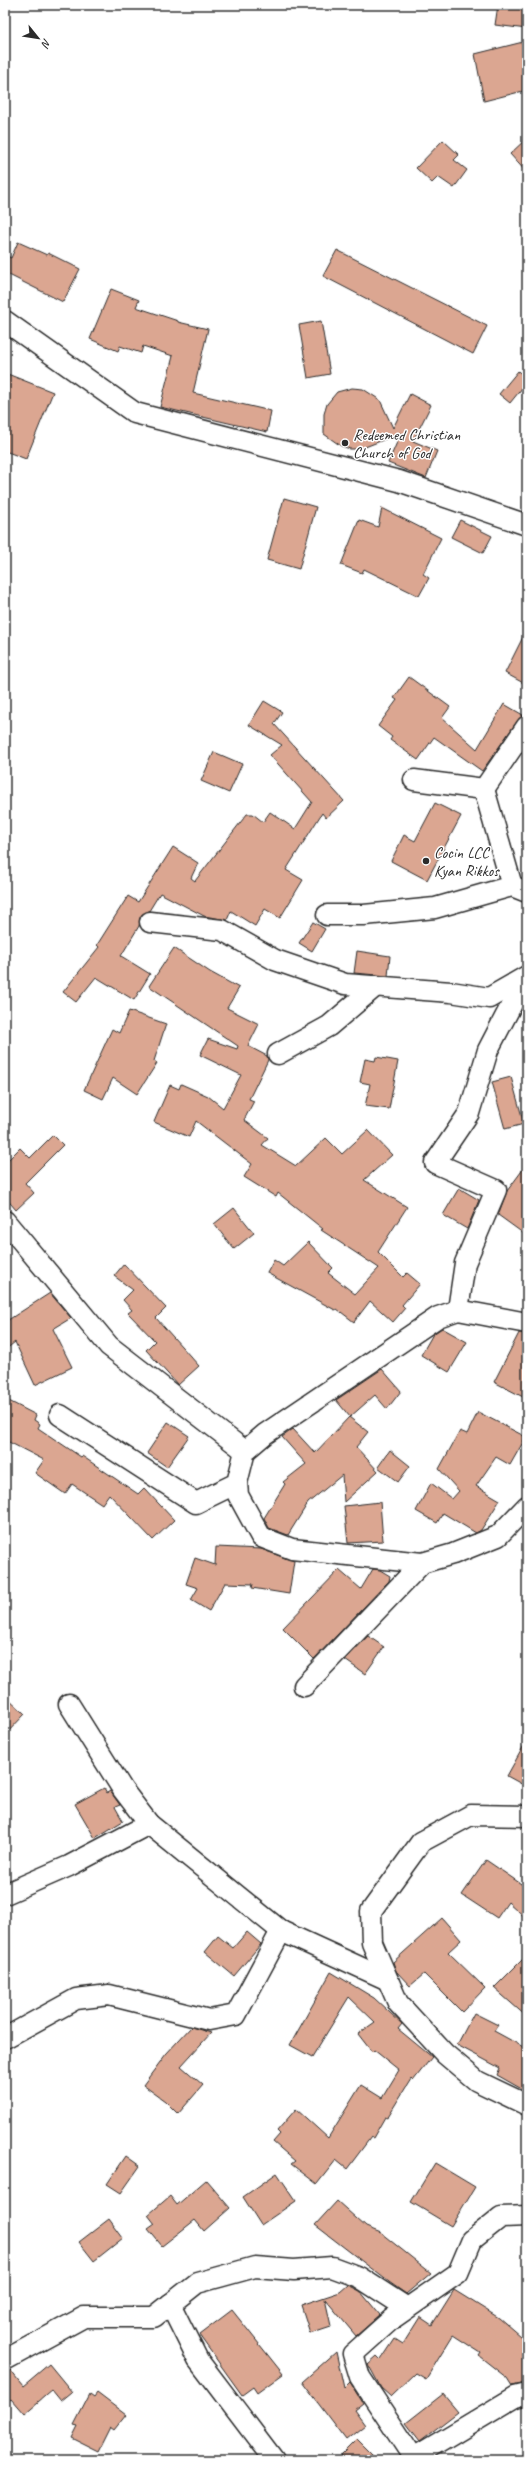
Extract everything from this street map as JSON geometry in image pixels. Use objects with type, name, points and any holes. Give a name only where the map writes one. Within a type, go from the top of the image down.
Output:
[{"type":"street","points":[[5,320],[135,413],[399,481],[527,525]]},
{"type":"street","points":[[484,789],[527,726]]},
{"type":"street","points":[[414,780],[484,789]]},
{"type":"street","points":[[328,915],[364,915],[435,908],[520,889],[484,789]]},
{"type":"street","points":[[150,922],[222,930],[275,960],[345,984],[450,992],[489,998],[527,976]]},
{"type":"street","points":[[458,1310],[466,1263],[496,1190],[435,1163],[469,1114],[488,1050],[527,976]]},
{"type":"street","points":[[278,1054],[329,1026],[376,986]]},
{"type":"street","points":[[5,1221],[108,1346],[245,1451]]},
{"type":"street","points":[[527,1324],[458,1310],[438,1316],[290,1416],[245,1451],[237,1483],[238,1495],[261,1537],[292,1549],[422,1563],[453,1554],[498,1536],[527,1506]]},
{"type":"street","points":[[60,1415],[196,1503],[237,1483]]},
{"type":"street","points":[[304,1686],[422,1563]]},
{"type":"street","points":[[69,1704],[123,1790],[149,1824],[281,1931],[388,1980]]},
{"type":"street","points":[[527,1816],[471,1815],[421,1842],[371,1911],[372,1942],[398,2003],[445,2054],[477,2081],[527,2105]]},
{"type":"street","points":[[5,1894],[69,1866],[149,1824]]},
{"type":"street","points":[[5,2038],[76,1999],[109,1995],[209,2020],[236,2015],[281,1931]]},
{"type":"street","points":[[527,2216],[501,2217],[472,2240],[458,2273],[407,2308],[371,2336],[353,2354],[360,2377],[411,2459],[515,2397],[527,2394]]},
{"type":"street","points":[[5,2360],[84,2317],[154,2317],[197,2283],[255,2267],[294,2270],[332,2267],[359,2277],[407,2308]]},
{"type":"street","points":[[170,2304],[198,2360],[274,2460]]},
{"type":"building","points":[[498,5],[527,5],[527,29],[495,25]]},
{"type":"building","points":[[527,41],[527,90],[484,101],[475,54]]},
{"type":"building","points":[[527,138],[527,173],[510,154]]},
{"type":"building","points":[[443,140],[459,155],[454,160],[467,170],[454,188],[438,177],[432,183],[416,168]]},
{"type":"building","points":[[18,242],[47,255],[48,253],[80,269],[63,302],[5,273],[5,255],[11,258]]},
{"type":"building","points":[[337,250],[487,326],[473,354],[323,276]]},
{"type":"building","points":[[111,289],[139,300],[136,307],[178,322],[208,329],[193,393],[271,411],[267,432],[160,407],[173,356],[143,346],[141,353],[120,346],[118,351],[90,339]]},
{"type":"building","points":[[321,321],[330,374],[308,378],[299,325]]},
{"type":"building","points":[[518,371],[527,379],[527,382],[510,403],[499,394]]},
{"type":"building","points":[[5,373],[53,392],[26,459],[5,451]]},
{"type":"building","points":[[352,388],[363,389],[380,400],[393,428],[410,394],[431,405],[413,441],[437,451],[426,478],[388,463],[401,433],[360,449],[350,449],[341,446],[324,434],[324,414],[327,404],[337,392]]},
{"type":"building","points":[[284,498],[316,507],[299,569],[267,560]]},
{"type":"building","points":[[382,508],[441,538],[423,574],[429,578],[419,596],[364,569],[362,573],[341,565],[359,520],[378,527]]},
{"type":"building","points":[[460,520],[492,536],[483,553],[451,537]]},
{"type":"building","points":[[527,629],[527,685],[505,673]]},
{"type":"building","points":[[409,677],[450,707],[442,718],[477,749],[504,704],[523,715],[482,771],[434,737],[418,760],[390,740],[392,737],[378,726],[397,700],[394,698]]},
{"type":"building","points":[[264,701],[282,712],[274,724],[344,801],[326,818],[322,813],[286,870],[303,880],[280,918],[265,909],[255,926],[231,911],[227,920],[204,916],[160,893],[149,911],[141,916],[139,926],[121,956],[150,974],[134,1000],[96,977],[76,1002],[63,992],[99,947],[97,945],[128,896],[138,902],[173,847],[198,863],[191,878],[195,881],[247,814],[253,814],[263,822],[270,812],[295,829],[312,802],[270,755],[282,745],[249,725]]},
{"type":"building","points":[[214,752],[242,764],[229,793],[201,781]]},
{"type":"building","points":[[435,803],[461,816],[427,880],[391,861],[404,835],[415,841]]},
{"type":"building","points":[[313,922],[325,929],[312,951],[299,943]]},
{"type":"building","points":[[174,948],[210,972],[239,988],[227,1008],[259,1024],[248,1046],[267,1056],[268,1060],[249,1099],[254,1101],[244,1120],[268,1138],[262,1145],[296,1166],[326,1138],[342,1154],[368,1130],[392,1155],[364,1180],[407,1207],[378,1252],[403,1277],[407,1273],[420,1284],[402,1305],[405,1308],[393,1322],[370,1301],[354,1322],[337,1309],[335,1310],[267,1273],[274,1260],[283,1266],[308,1242],[333,1268],[328,1273],[355,1294],[379,1268],[321,1230],[323,1229],[278,1193],[276,1197],[244,1177],[252,1164],[196,1121],[189,1137],[154,1122],[170,1085],[179,1089],[181,1084],[208,1096],[223,1108],[241,1075],[200,1055],[208,1039],[237,1049],[238,1046],[149,986]]},
{"type":"building","points":[[357,951],[390,956],[388,976],[354,973]]},
{"type":"building","points":[[129,1011],[166,1024],[154,1061],[157,1063],[137,1094],[113,1078],[103,1099],[84,1090],[112,1029],[119,1033]]},
{"type":"building","points":[[376,1057],[398,1061],[389,1109],[365,1106],[370,1084],[360,1082],[365,1059],[375,1061]]},
{"type":"building","points":[[511,1077],[524,1124],[505,1129],[492,1082]]},
{"type":"building","points":[[53,1135],[63,1145],[25,1183],[34,1193],[16,1210],[5,1197],[5,1163],[20,1148],[30,1158]]},
{"type":"building","points":[[527,1164],[527,1236],[498,1215],[507,1191]]},
{"type":"building","points":[[459,1188],[479,1200],[467,1229],[443,1215]]},
{"type":"building","points":[[234,1208],[254,1233],[234,1249],[214,1224]]},
{"type":"building","points":[[124,1264],[166,1308],[156,1318],[199,1366],[178,1385],[146,1350],[155,1341],[128,1313],[132,1310],[123,1300],[133,1290],[114,1276]]},
{"type":"building","points":[[50,1293],[71,1318],[53,1329],[72,1367],[35,1385],[15,1342],[5,1350],[5,1322]]},
{"type":"building","points":[[442,1328],[467,1342],[449,1372],[421,1355],[433,1334]]},
{"type":"building","points":[[519,1333],[527,1334],[527,1399],[494,1382]]},
{"type":"building","points":[[382,1369],[401,1391],[387,1409],[375,1395],[350,1417],[336,1400]]},
{"type":"building","points":[[5,1399],[36,1415],[34,1420],[40,1424],[38,1428],[138,1494],[144,1488],[174,1520],[153,1540],[109,1494],[102,1504],[72,1484],[65,1494],[35,1473],[44,1460],[5,1440]]},
{"type":"building","points":[[478,1412],[526,1437],[510,1465],[496,1457],[476,1486],[500,1500],[481,1530],[476,1533],[443,1513],[437,1523],[416,1511],[431,1483],[452,1499],[459,1491],[439,1469],[460,1431],[467,1434]]},
{"type":"building","points":[[349,1417],[368,1432],[356,1447],[378,1471],[344,1502],[342,1475],[308,1503],[288,1535],[269,1528],[264,1518],[285,1484],[283,1482],[306,1464],[282,1437],[293,1429],[315,1453]]},
{"type":"building","points":[[168,1422],[189,1436],[167,1467],[147,1453]]},
{"type":"building","points":[[390,1450],[410,1466],[398,1482],[378,1467]]},
{"type":"building","points":[[380,1502],[383,1541],[348,1543],[344,1506]]},
{"type":"building","points":[[216,1547],[261,1549],[294,1561],[289,1594],[252,1588],[253,1584],[225,1583],[209,1611],[191,1600],[198,1588],[186,1584],[195,1558],[215,1565]]},
{"type":"building","points":[[373,1569],[380,1570],[390,1576],[389,1581],[314,1659],[283,1628],[339,1570],[361,1589]]},
{"type":"building","points":[[368,1636],[384,1647],[365,1674],[345,1660]]},
{"type":"building","points":[[5,1695],[25,1714],[5,1735]]},
{"type":"building","points":[[527,1740],[527,1787],[507,1776]]},
{"type":"building","points":[[104,1788],[107,1793],[110,1791],[120,1805],[115,1807],[123,1821],[95,1838],[75,1804]]},
{"type":"building","points":[[486,1860],[527,1888],[527,1919],[508,1902],[497,1918],[462,1895]]},
{"type":"building","points":[[442,1918],[461,1940],[448,1952],[485,1988],[462,2012],[424,1974],[410,1986],[396,1971],[393,1962]]},
{"type":"building","points":[[247,1932],[261,1944],[234,1976],[205,1952],[218,1936],[233,1948]]},
{"type":"building","points":[[527,1955],[527,2017],[494,1988]]},
{"type":"building","points":[[331,1972],[374,1998],[402,2024],[398,2029],[432,2057],[413,2081],[411,2079],[387,2118],[385,2117],[373,2138],[371,2137],[347,2169],[336,2160],[317,2184],[291,2164],[295,2161],[273,2142],[280,2134],[277,2131],[296,2109],[328,2138],[361,2085],[382,2098],[399,2070],[374,2050],[372,2052],[358,2034],[375,2022],[349,1997],[312,2057],[290,2045]]},
{"type":"building","points":[[474,2013],[498,2025],[494,2031],[527,2049],[527,2092],[497,2075],[500,2068],[457,2045]]},
{"type":"building","points":[[191,2027],[211,2033],[181,2066],[203,2085],[178,2114],[165,2101],[143,2085],[166,2054]]},
{"type":"building","points":[[126,2156],[140,2166],[121,2193],[107,2184]]},
{"type":"building","points":[[435,2163],[475,2187],[451,2226],[411,2202]]},
{"type":"building","points":[[277,2173],[296,2201],[261,2225],[243,2197]]},
{"type":"building","points":[[206,2180],[230,2208],[204,2231],[195,2220],[162,2246],[148,2229],[155,2224],[148,2215],[170,2196],[177,2205]]},
{"type":"building","points":[[337,2201],[366,2227],[381,2233],[431,2273],[406,2294],[389,2282],[315,2225]]},
{"type":"building","points":[[109,2219],[123,2238],[94,2261],[79,2242]]},
{"type":"building","points":[[348,2285],[360,2291],[380,2315],[356,2336],[325,2299],[331,2326],[310,2333],[301,2305],[340,2292]]},
{"type":"building","points":[[454,2290],[499,2318],[527,2342],[527,2383],[512,2386],[507,2378],[479,2356],[481,2353],[453,2335],[426,2379],[416,2373],[391,2397],[381,2388],[368,2364],[377,2356],[381,2360],[395,2339],[403,2344],[420,2317],[432,2325]]},
{"type":"building","points":[[232,2310],[283,2374],[257,2393],[253,2387],[242,2395],[199,2335]]},
{"type":"building","points":[[336,2352],[344,2388],[350,2382],[363,2403],[354,2410],[365,2425],[346,2440],[302,2382]]},
{"type":"building","points":[[49,2364],[72,2392],[61,2401],[52,2390],[24,2414],[11,2399],[5,2404],[5,2371],[10,2370],[23,2386]]},
{"type":"building","points":[[97,2393],[126,2415],[114,2430],[110,2427],[98,2451],[72,2438],[78,2426],[74,2425],[90,2394],[94,2397]]},
{"type":"building","points":[[443,2394],[458,2412],[420,2441],[406,2423]]},
{"type":"building","points":[[357,2439],[378,2460],[336,2460]]},
{"type":"place","name":"Redeemed Christian Church of God","points":[[345,443]]},
{"type":"place","name":"Cocin LCC Kyan Rikkos","points":[[426,861]]}]
